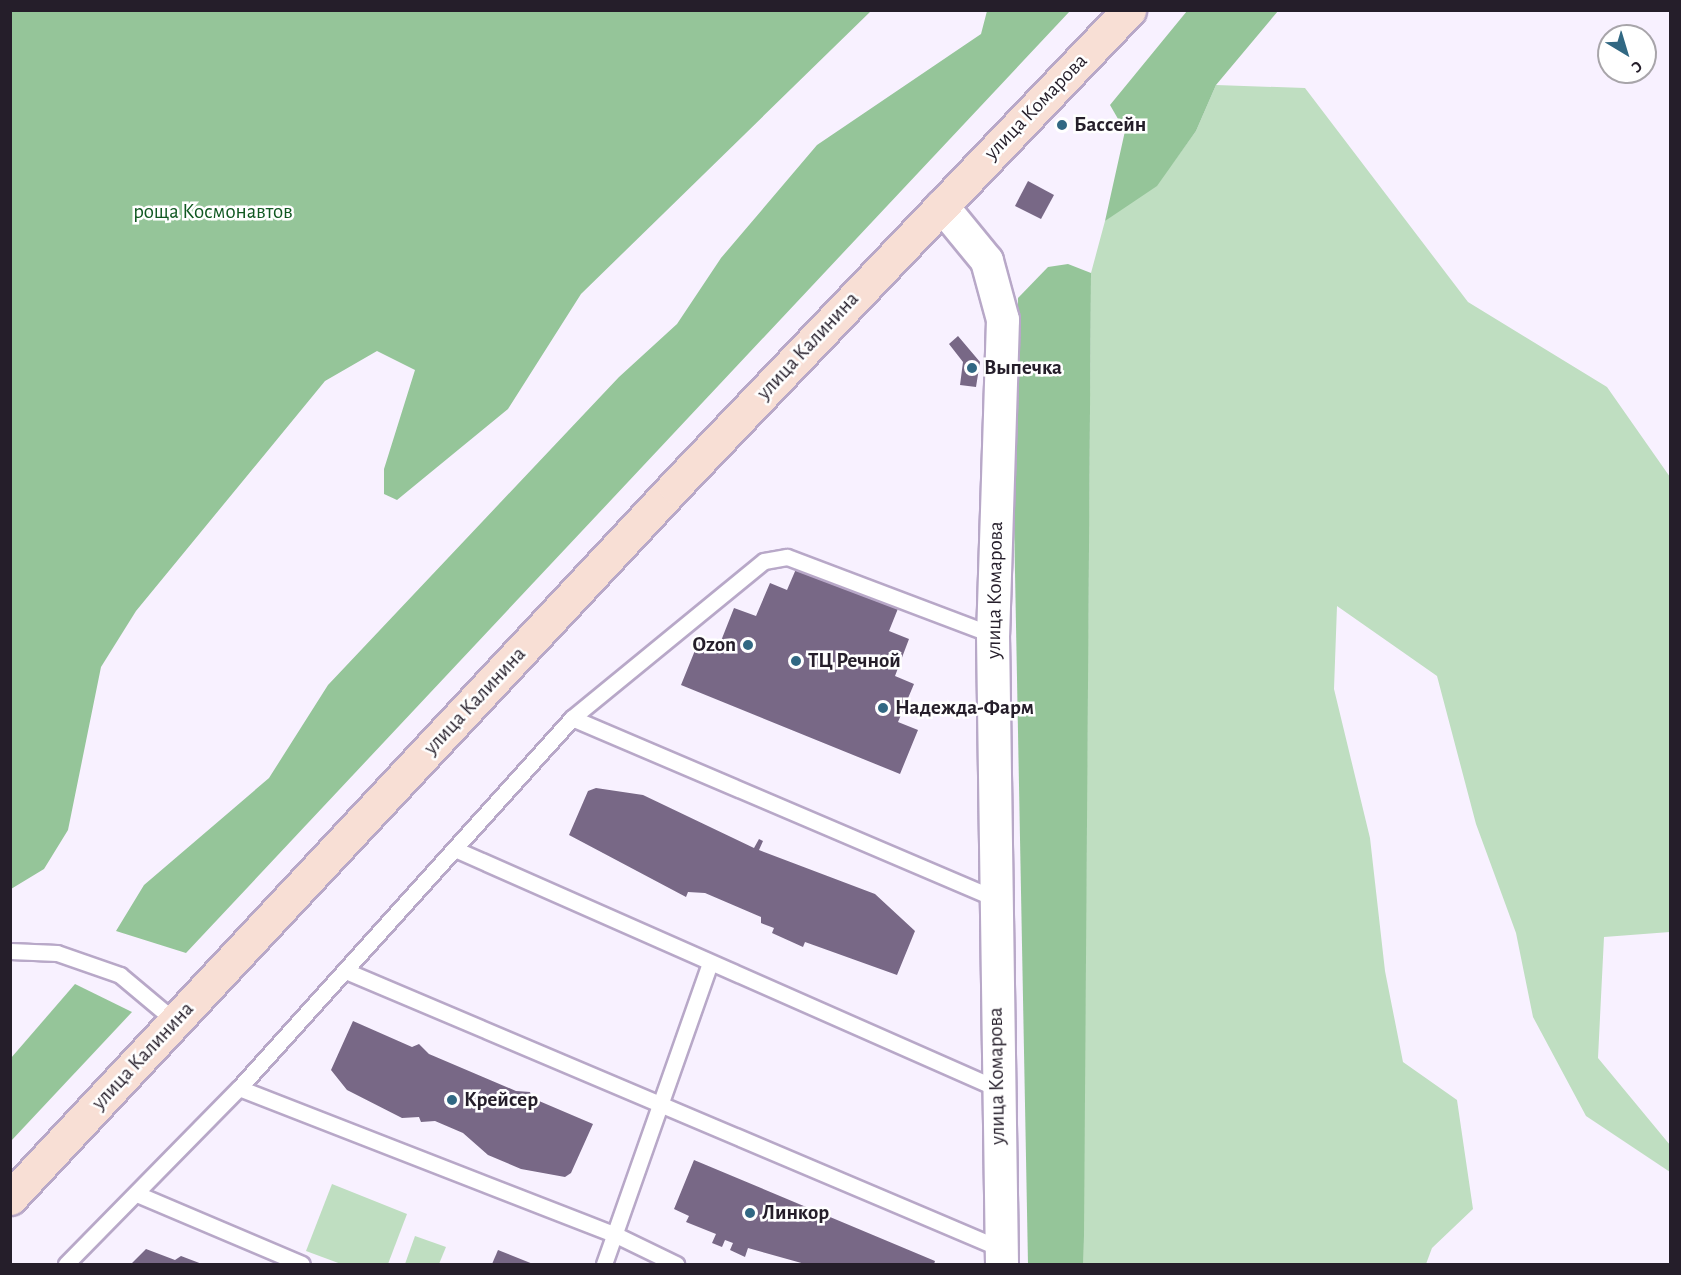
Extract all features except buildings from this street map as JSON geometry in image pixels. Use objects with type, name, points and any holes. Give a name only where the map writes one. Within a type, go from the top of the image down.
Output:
[{"type":"main road","name":"улица Комарова","points":[[942,206],[1129,10]]},
{"type":"main road","name":"улица Калинина","points":[[10,1198],[942,206]]},
{"type":"street","name":"улица Комарова","points":[[942,206],[987,261],[1003,320],[993,635],[998,899],[996,1088],[1002,1257]]},
{"type":"lane","points":[[66,1264],[239,1088],[457,850],[572,718],[776,556],[993,635]]},
{"type":"lane","points":[[572,718],[998,899]]},
{"type":"lane","points":[[457,850],[996,1088]]},
{"type":"lane","points":[[10,951],[57,953],[120,975],[148,993],[175,1022]]},
{"type":"lane","points":[[604,1264],[658,1100],[710,963]]},
{"type":"lane","points":[[346,971],[658,1100],[1002,1257]]},
{"type":"lane","points":[[239,1088],[615,1235],[676,1264]]},
{"type":"lane","points":[[137,1194],[302,1264]]},
{"type":"green space","name":"роща Космонавтов","points":[[11,10],[871,11],[581,294],[508,409],[397,500],[384,494],[384,469],[415,370],[377,351],[325,381],[136,611],[101,667],[68,830],[44,869],[11,889]]},
{"type":"green space","points":[[987,11],[1070,11],[186,953],[116,931],[144,885],[269,778],[328,685],[619,377],[677,324],[721,258],[817,145],[981,34]]},
{"type":"green space","points":[[1187,11],[1278,11],[1216,85],[1196,131],[1157,186],[1105,221],[1125,131],[1110,105]]},
{"type":"green space","points":[[1216,85],[1305,88],[1468,302],[1607,387],[1670,477],[1670,932],[1604,937],[1598,1058],[1670,1145],[1670,1172],[1586,1116],[1533,1017],[1516,933],[1476,824],[1437,676],[1337,606],[1334,689],[1370,838],[1385,971],[1403,1062],[1457,1100],[1473,1209],[1432,1248],[1426,1264],[1083,1264],[1091,273],[1105,221],[1172,164],[1196,131]]},
{"type":"green space","points":[[1068,264],[1091,273],[1083,1264],[1028,1264],[1014,519],[1018,298],[1048,267]]},
{"type":"green space","points":[[75,984],[132,1012],[11,1141],[11,1058]]},
{"type":"green space","points":[[332,1184],[407,1214],[388,1264],[341,1264],[306,1251]]},
{"type":"green space","points":[[415,1236],[446,1247],[439,1264],[405,1264]]},
{"type":"place","name":"Бассейн","points":[[1062,125]]},
{"type":"place","name":"Выпечка","points":[[972,368]]},
{"type":"place","name":"Ozon","points":[[748,645]]},
{"type":"place","name":"ТЦ Речной","points":[[796,661]]},
{"type":"place","name":"Надежда-Фарм","points":[[883,708]]},
{"type":"place","name":"Крейсер","points":[[452,1100]]},
{"type":"place","name":"Линкор","points":[[750,1213]]}]
